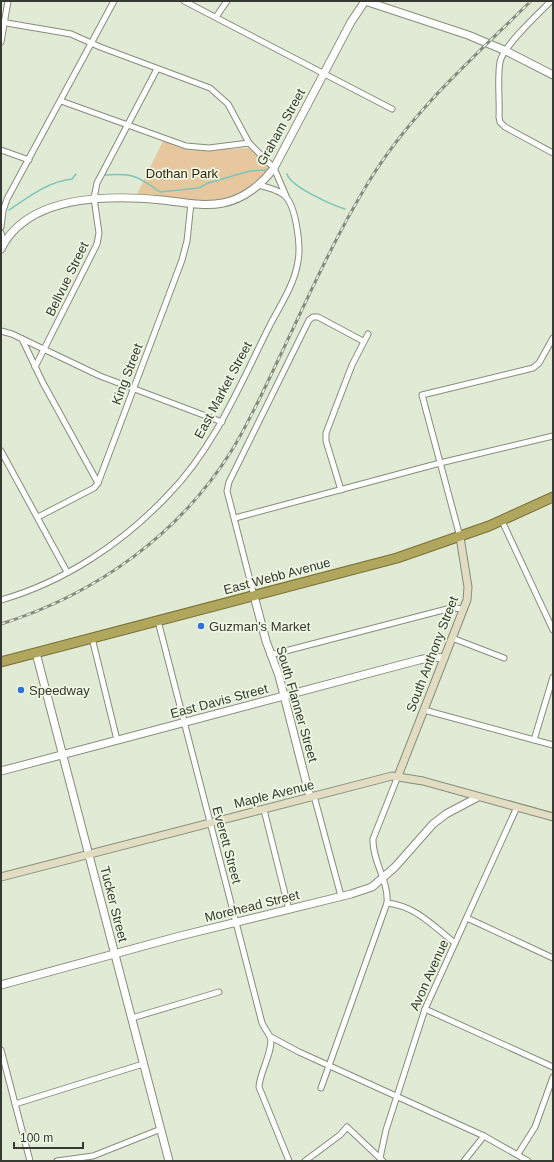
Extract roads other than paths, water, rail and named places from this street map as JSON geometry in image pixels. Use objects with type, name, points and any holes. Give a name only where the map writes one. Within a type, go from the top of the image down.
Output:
[{"type":"highway","name":"East Webb Avenue","points":[[1,662],[397,558],[502,521],[553,497]]},
{"type":"main road","name":"South Anthony Street","points":[[398,776],[467,600],[468,587],[460,536]]},
{"type":"main road","name":"Maple Avenue","points":[[1,877],[387,777],[398,776],[423,781],[553,817]]},
{"type":"street","points":[[1,42],[2,22],[8,1]]},
{"type":"street","points":[[1,227],[5,205],[114,1]]},
{"type":"street","points":[[184,1],[392,109]]},
{"type":"street","points":[[216,17],[227,1]]},
{"type":"street","points":[[365,1],[468,35],[506,51],[553,75]]},
{"type":"street","name":"Graham Street","points":[[2,246],[15,227],[30,216],[54,207],[94,198],[147,199],[191,203],[224,203],[241,196],[258,185],[274,168],[351,22],[365,1]]},
{"type":"street","points":[[551,1],[531,21],[506,51],[500,61],[500,122],[505,127],[553,153]]},
{"type":"street","points":[[2,22],[61,32],[202,84],[218,94],[232,109],[249,143],[274,168]]},
{"type":"street","name":"Bellvue Street","points":[[35,366],[97,244],[99,233],[94,198],[100,174],[157,68]]},
{"type":"street","points":[[61,100],[174,142],[197,148],[217,148],[249,143]]},
{"type":"street","points":[[1,150],[29,160]]},
{"type":"street","name":"East Market Street","points":[[1,600],[32,589],[82,565],[124,536],[161,503],[181,480],[222,422],[285,294],[298,263],[300,248],[296,226],[274,168]]},
{"type":"street","points":[[258,185],[276,191],[286,197]]},
{"type":"street","name":"King Street","points":[[98,483],[182,260],[187,241],[191,203]]},
{"type":"street","points":[[1,234],[2,246]]},
{"type":"street","points":[[254,596],[235,518],[228,496],[228,488],[238,462],[310,318],[318,317],[363,341]]},
{"type":"street","points":[[1,331],[22,339],[100,376],[222,422]]},
{"type":"street","points":[[341,490],[334,472],[326,436],[347,377],[363,341],[368,334]]},
{"type":"street","points":[[460,536],[422,395],[534,368],[539,363],[553,338]]},
{"type":"street","points":[[22,339],[98,483],[94,488],[38,517]]},
{"type":"street","points":[[235,518],[440,463],[553,436]]},
{"type":"street","points":[[1,451],[67,572]]},
{"type":"street","points":[[502,521],[553,630]]},
{"type":"street","name":"South Flanner Street","points":[[254,596],[341,896]]},
{"type":"street","points":[[270,654],[451,608],[464,609]]},
{"type":"street","name":"Everett Street","points":[[158,621],[209,823],[237,923],[262,1023],[271,1037]]},
{"type":"street","points":[[92,638],[117,740]]},
{"type":"street","points":[[452,638],[504,658]]},
{"type":"street","name":"Tucker Street","points":[[36,653],[64,755],[114,955],[169,1161]]},
{"type":"street","name":"East Davis Street","points":[[1,771],[433,657],[444,658]]},
{"type":"street","points":[[534,740],[553,677]]},
{"type":"street","points":[[424,710],[553,745]]},
{"type":"street","points":[[321,1088],[387,903],[387,891],[373,849],[373,839],[398,776]]},
{"type":"street","name":"Morehead Street","points":[[1,985],[372,887],[395,867],[433,824],[446,814],[478,797]]},
{"type":"street","name":"Avon Avenue","points":[[382,1160],[386,1130],[425,1009],[517,807]]},
{"type":"street","points":[[264,810],[289,910]]},
{"type":"street","points":[[387,903],[402,906],[414,911],[455,943]]},
{"type":"street","points":[[467,918],[553,958]]},
{"type":"street","points":[[132,1018],[219,992]]},
{"type":"street","points":[[425,1009],[553,1066]]},
{"type":"street","points":[[289,1161],[259,1087],[260,1076],[270,1048],[271,1037],[330,1066],[484,1136],[528,1161]]},
{"type":"street","points":[[1,1050],[30,1161]]},
{"type":"street","points":[[15,1104],[143,1064]]},
{"type":"street","points":[[518,1154],[535,1127],[553,1077]]},
{"type":"street","points":[[305,1161],[340,1135],[347,1127],[382,1160]]},
{"type":"street","points":[[57,1161],[93,1156],[161,1129]]},
{"type":"street","points":[[464,1161],[484,1136]]},
{"type":"waterway","points":[[105,175],[129,175],[146,182],[160,192],[199,188],[208,183],[250,171],[266,170]]},
{"type":"waterway","points":[[9,210],[39,190],[55,183],[72,179],[76,174]]},
{"type":"waterway","points":[[287,174],[290,179],[304,190],[322,200],[345,209]]},
{"type":"railway","points":[[1,624],[70,596],[102,578],[132,558],[161,534],[187,509],[211,481],[239,438],[258,402],[333,245],[356,203],[385,157],[403,133],[444,87],[531,1]]},
{"type":"place","name":"Guzman's Market","points":[[201,626]]},
{"type":"place","name":"Speedway","points":[[21,690]]},
{"type":"park label","name":"Dothan Park","points":[[182,173]]}]
